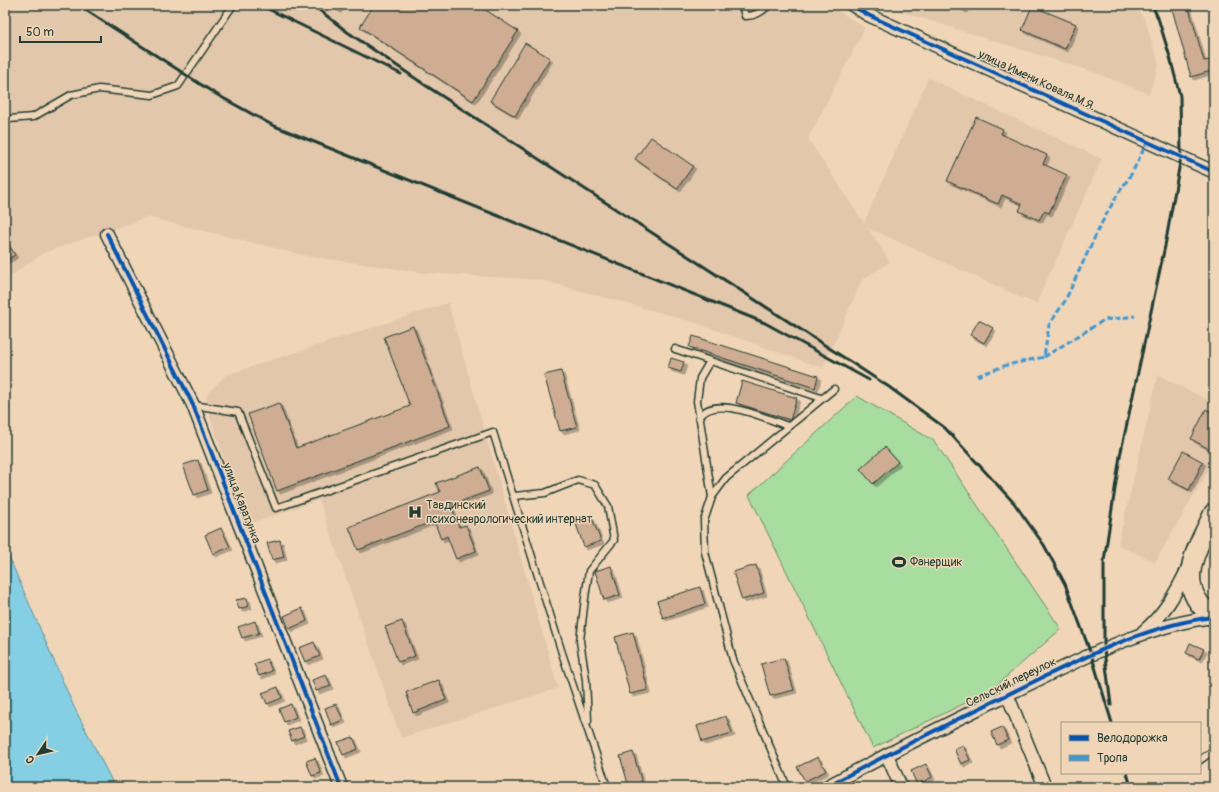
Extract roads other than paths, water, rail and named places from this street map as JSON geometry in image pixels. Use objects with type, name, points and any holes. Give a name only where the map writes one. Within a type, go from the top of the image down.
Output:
[{"type":"main road","points":[[1212,524],[1192,559],[1191,589],[1203,609],[1214,617]]},
{"type":"street","name":"улица Имени Коваля М.Я.","points":[[852,5],[868,15],[1214,172]]},
{"type":"street","name":"улица Каратунка","points":[[107,234],[193,405],[341,787]]},
{"type":"street","name":"Сельский переулок","points":[[1138,637],[1164,613],[1175,596],[1192,559]]},
{"type":"street","name":"Сельский переулок","points":[[826,787],[887,754],[1091,654],[1173,624],[1214,617]]},
{"type":"street","points":[[1007,694],[1045,787]]},
{"type":"street","points":[[887,754],[901,787]]},
{"type":"lane","points":[[5,118],[34,117],[71,95],[99,89],[152,95],[178,86],[233,5]]},
{"type":"lane","points":[[742,5],[745,16],[753,16],[761,12],[769,5]]},
{"type":"lane","points":[[675,350],[821,398]]},
{"type":"lane","points":[[710,361],[700,378],[697,388],[699,418],[712,497]]},
{"type":"lane","points":[[787,787],[733,660],[705,552],[704,521],[712,497],[726,478],[821,398],[834,389]]},
{"type":"lane","points":[[193,405],[238,412],[276,508],[493,432],[562,652],[608,787]]},
{"type":"lane","points":[[699,418],[701,414],[717,406],[731,407],[788,426]]},
{"type":"lane","points":[[514,496],[545,493],[578,480],[595,485],[608,506],[614,540],[590,571],[580,641],[586,680],[588,727]]},
{"type":"lane","points":[[1201,759],[1214,750]]},
{"type":"water","points":[[5,548],[74,707],[115,787],[5,787]]},
{"type":"railway","points":[[78,5],[214,93],[272,125],[765,323],[869,380]]},
{"type":"railway","points":[[260,5],[401,74]]},
{"type":"railway","points":[[313,5],[346,31],[428,87],[889,387],[945,428],[1014,503],[1044,545],[1065,584],[1091,654],[1112,722]]},
{"type":"railway","points":[[1111,705],[1104,650],[1104,561],[1120,456],[1165,246],[1181,157],[1180,96],[1170,57],[1158,18],[1152,5]]},
{"type":"railway","points":[[1127,774],[1131,787]]},
{"type":"place","name":"Тавдинский психоневрологический интернат","points":[[415,512]]},
{"type":"place","name":"Фанерщик","points":[[899,562]]}]
